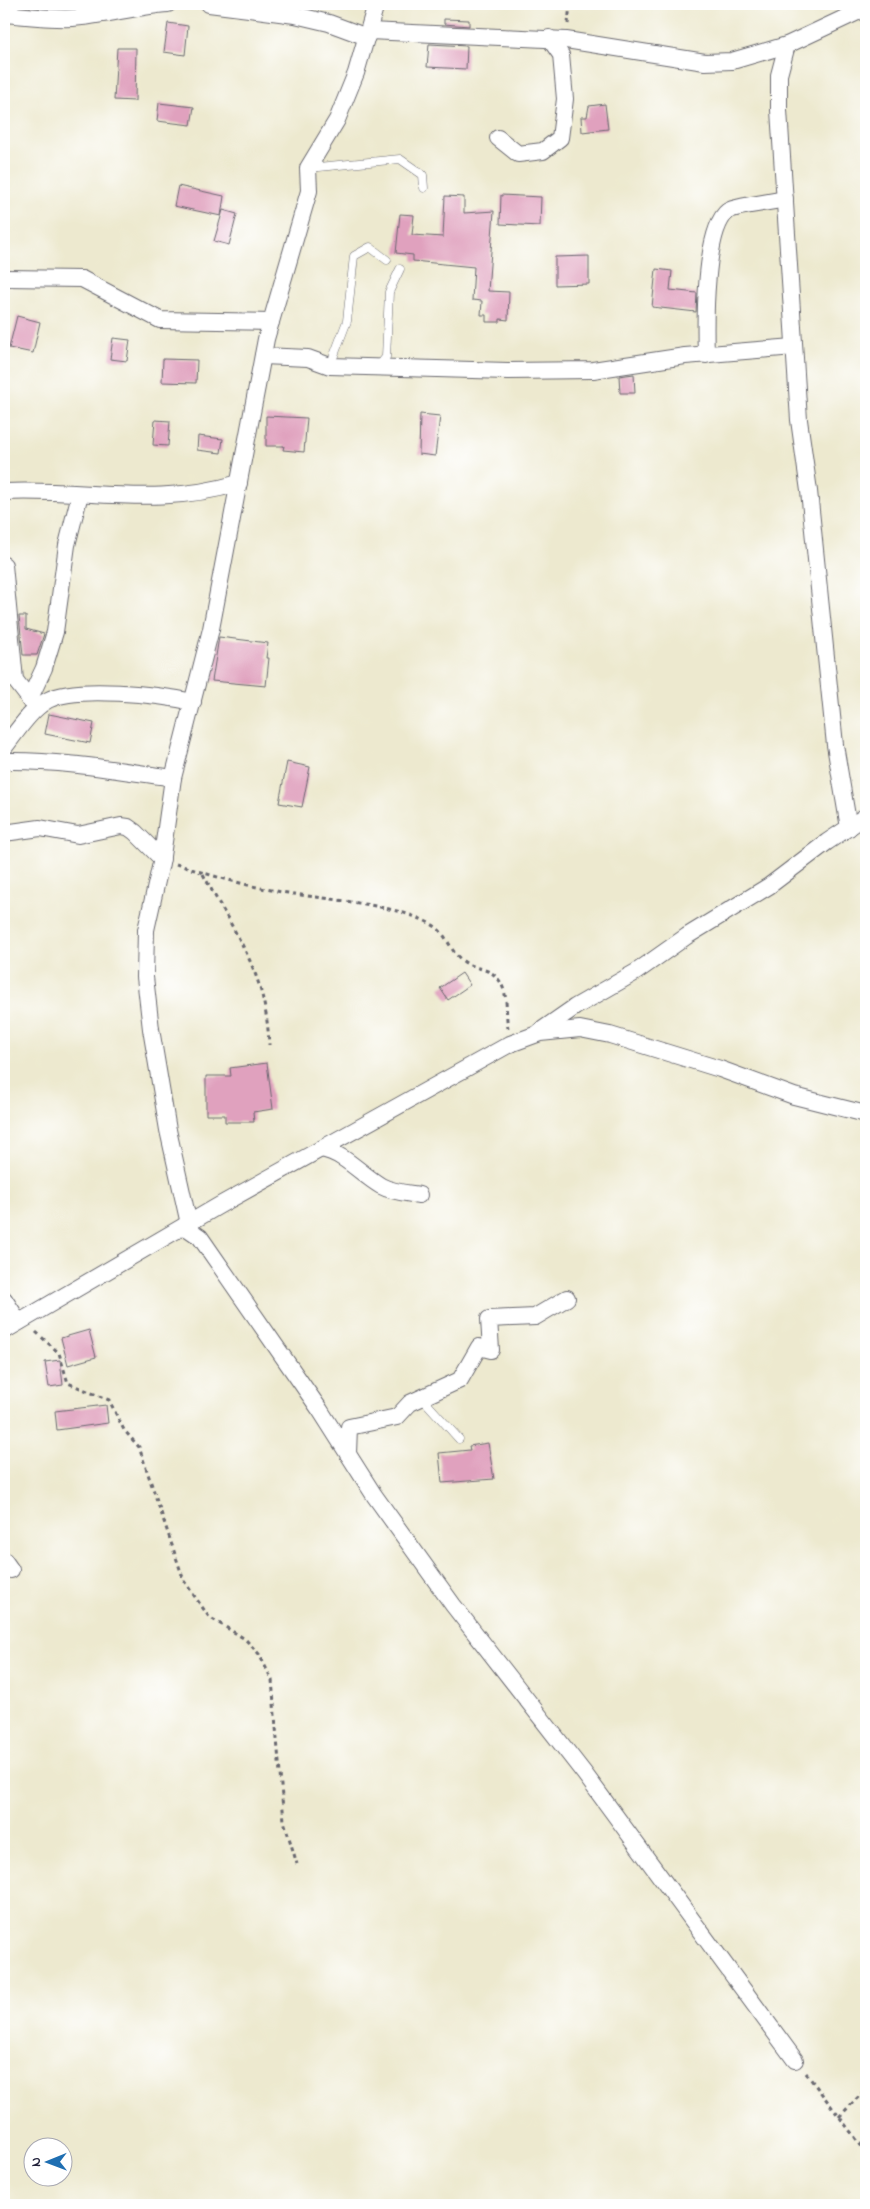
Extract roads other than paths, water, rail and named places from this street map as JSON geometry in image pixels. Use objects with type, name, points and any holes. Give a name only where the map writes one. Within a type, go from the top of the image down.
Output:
[{"type":"street","points":[[4,14],[40,18],[74,18],[111,7],[168,4]]},
{"type":"street","points":[[209,4],[295,15],[368,34],[549,38],[705,62],[732,61],[787,46],[865,7]]},
{"type":"street","points":[[376,4],[356,73],[336,120],[308,168],[309,191],[263,356],[211,630],[173,778],[162,859],[146,930],[145,977],[151,1029],[168,1130],[187,1225],[200,1237],[320,1410],[374,1495],[453,1605],[584,1773],[795,2060]]},
{"type":"street","points":[[498,138],[518,154],[543,151],[560,138],[565,100],[561,55],[549,38]]},
{"type":"street","points":[[787,46],[779,75],[798,420],[809,492],[835,744],[849,828]]},
{"type":"street","points":[[706,355],[706,290],[716,234],[724,216],[732,209],[785,199]]},
{"type":"street","points":[[4,278],[82,279],[160,320],[271,322]]},
{"type":"street","points":[[263,356],[308,358],[330,366],[508,371],[593,370],[706,355],[794,347]]},
{"type":"street","points":[[4,492],[48,491],[118,497],[168,496],[212,491],[239,483]]},
{"type":"street","points":[[4,748],[33,704],[55,632],[67,545],[80,494]]},
{"type":"street","points":[[4,565],[15,680],[33,704]]},
{"type":"street","points":[[33,704],[65,695],[106,693],[158,695],[193,702]]},
{"type":"street","points":[[4,761],[27,760],[173,778]]},
{"type":"street","points":[[535,1035],[574,1007],[636,972],[687,936],[769,886],[866,816]]},
{"type":"street","points":[[4,833],[40,828],[78,834],[121,826],[135,832],[162,859]]},
{"type":"street","points":[[4,1331],[322,1148],[510,1044],[535,1035],[580,1029],[610,1034],[720,1068],[794,1096],[866,1114]]},
{"type":"street","points":[[322,1148],[344,1157],[374,1181],[389,1190],[419,1194]]},
{"type":"street","points":[[348,1454],[349,1427],[397,1418],[410,1403],[460,1380],[479,1347],[490,1350],[489,1319],[535,1317],[567,1298]]},
{"type":"street","points":[[4,1299],[19,1322]]},
{"type":"lane","points":[[308,168],[400,159],[422,175],[424,188]]},
{"type":"lane","points":[[330,366],[347,321],[354,256],[370,246],[387,260]]},
{"type":"lane","points":[[378,367],[386,357],[390,292],[400,269]]},
{"type":"lane","points":[[422,1398],[459,1439]]}]
